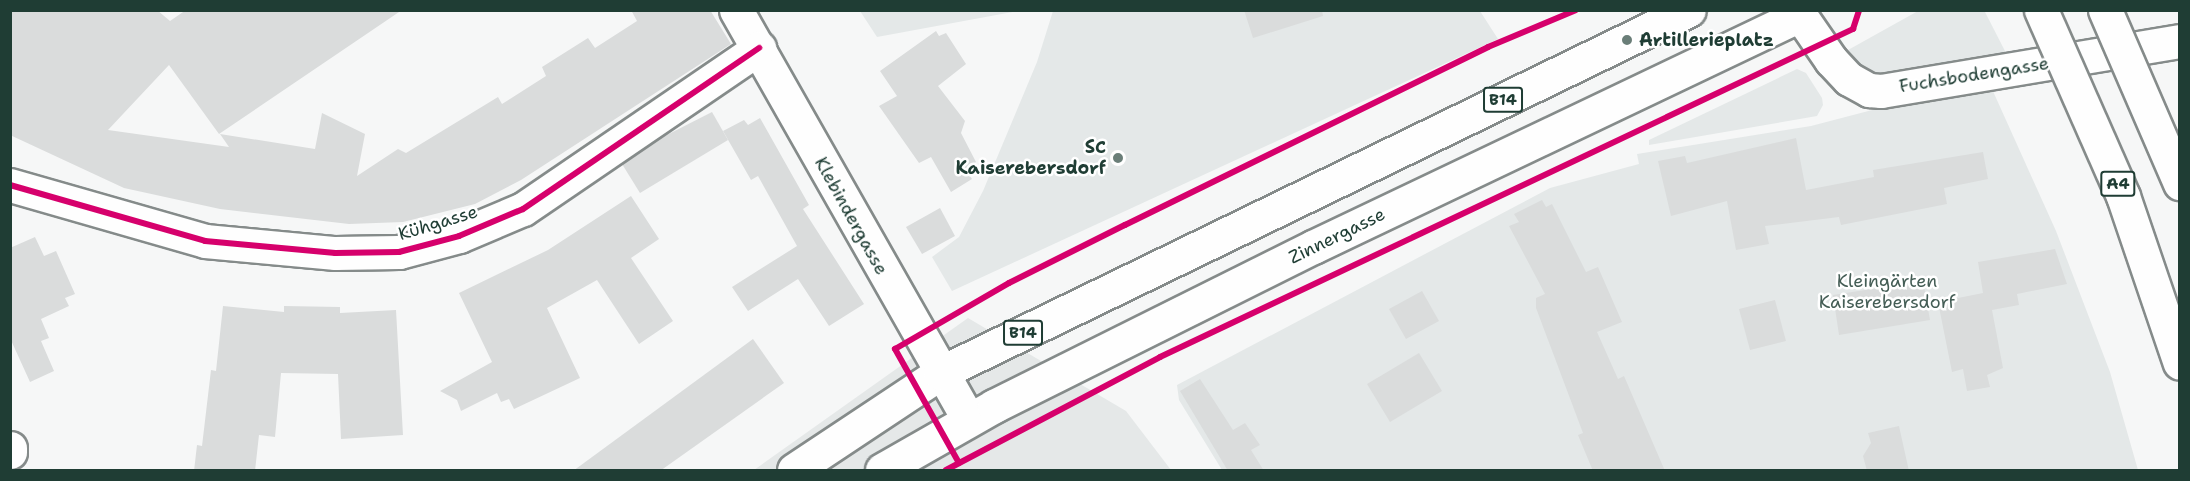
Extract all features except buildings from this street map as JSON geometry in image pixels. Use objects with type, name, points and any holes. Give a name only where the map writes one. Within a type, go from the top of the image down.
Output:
[{"type":"main road","name":"Klebindergasse","points":[[736,10],[968,419]]},
{"type":"main road","name":"B14","points":[[794,471],[940,373],[1689,10]]},
{"type":"main road","name":"A4","points":[[2041,10],[2123,196],[2180,363]]},
{"type":"main road","points":[[2105,10],[2180,183]]},
{"type":"main road","name":"Fuchsbodengasse","points":[[1799,13],[1831,60],[1849,79],[1869,90],[1881,91],[2180,41]]},
{"type":"main road","name":"Zinnergasse","points":[[882,471],[968,419],[1323,242],[1799,13]]},
{"type":"main road","name":"Kühgasse","points":[[10,185],[205,241],[335,253],[399,252],[459,236],[523,209],[759,48]]},
{"type":"shaded area","points":[[968,318],[1126,411],[1171,470],[754,470]]},
{"type":"green space","points":[[1984,10],[2007,55],[1882,76],[1862,68],[1848,50],[1918,11]]},
{"type":"green space","points":[[860,11],[1018,11],[877,37]]},
{"type":"green space","name":"SC Kaiserebersdorf","points":[[1053,11],[1480,11],[1498,39],[952,291],[932,257],[959,237],[983,191],[1037,62]]},
{"type":"green space","points":[[1797,69],[1806,73],[1822,98],[1823,105],[1817,116],[1649,145],[1649,140]]},
{"type":"green space","name":"Kleingärten Kaiserebersdorf","points":[[1992,89],[2056,231],[2110,372],[2138,470],[1222,470],[1179,400],[1177,385],[1550,188],[1639,164],[1637,154],[1811,126],[1899,103]]},
{"type":"cycle path","points":[[959,463],[895,349],[1009,283],[1125,225],[1488,47],[1576,10]]},
{"type":"cycle path","points":[[946,470],[1160,357],[1853,29],[1859,10]]},
{"type":"cycle path","points":[[10,185],[205,241],[335,253],[399,252],[459,236],[523,209],[759,48]]},
{"type":"place","name":"Artillerieplatz","points":[[1627,40]]},
{"type":"place","name":"SC Kaiserebersdorf","points":[[1118,158]]}]
